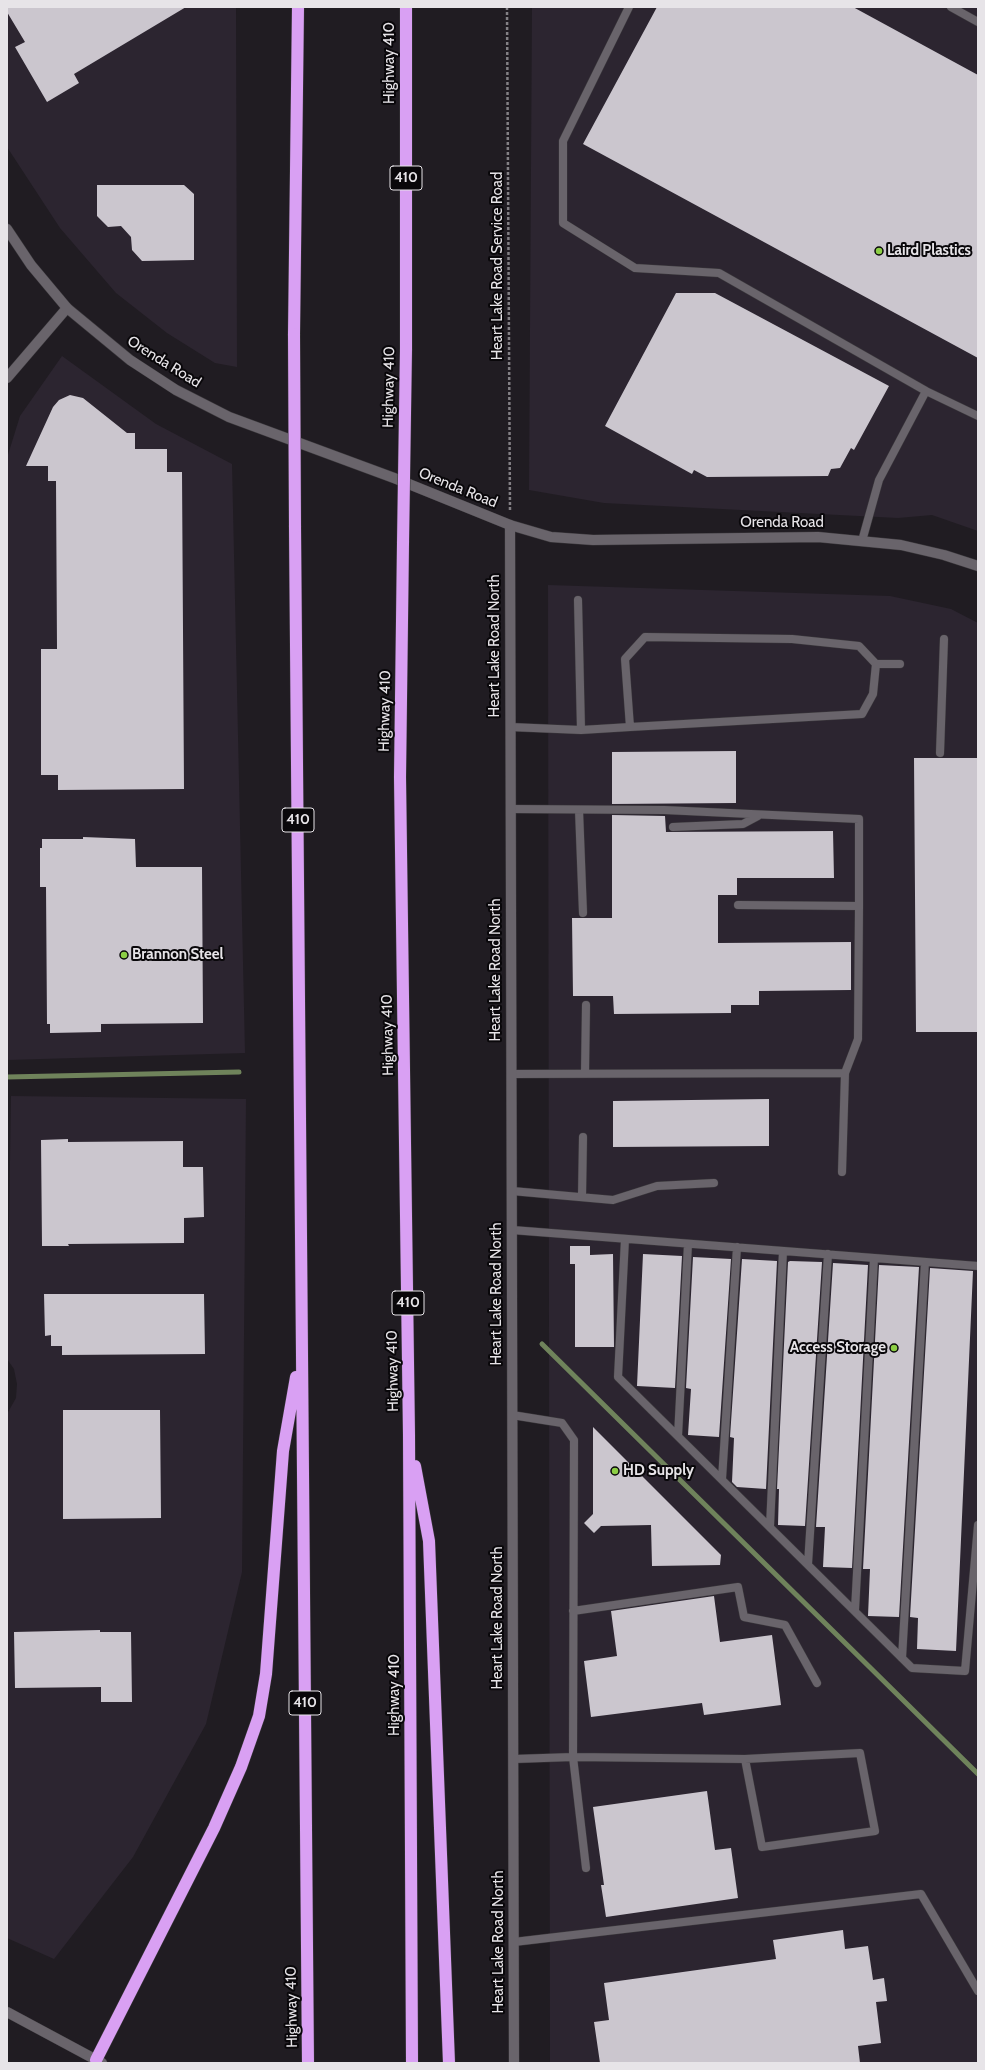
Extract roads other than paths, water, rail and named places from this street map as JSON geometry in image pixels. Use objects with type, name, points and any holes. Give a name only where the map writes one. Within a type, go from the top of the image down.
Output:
[{"type":"highway","name":"Highway 410","points":[[298,7],[294,334],[302,1112],[301,1344],[308,2063]]},
{"type":"highway","name":"Highway 410","points":[[406,7],[406,349],[400,777],[410,1434],[412,2063]]},
{"type":"highway","points":[[99,2062],[214,1828],[241,1767],[259,1716],[266,1674],[284,1451],[301,1344]]},
{"type":"highway","points":[[410,1434],[429,1541],[448,2063]]},
{"type":"street","name":"Orenda Road","points":[[7,229],[31,265],[67,308],[130,360],[176,390],[229,417],[394,478],[510,525],[551,537],[593,540],[818,537],[914,548],[944,555],[978,566]]},
{"type":"street","points":[[7,378],[67,308]]},
{"type":"street","name":"Heart Lake Road North","points":[[510,525],[514,2063]]},
{"type":"street","points":[[7,2012],[99,2062]]},
{"type":"lane","points":[[629,7],[563,141],[563,223],[635,268],[719,273],[926,391],[978,416]]},
{"type":"lane","points":[[951,7],[978,22]]},
{"type":"lane","points":[[862,541],[878,480],[926,391]]},
{"type":"lane","points":[[578,600],[581,730]]},
{"type":"lane","points":[[630,727],[625,659],[645,637],[792,639],[859,646],[876,664],[900,664]]},
{"type":"lane","points":[[940,753],[944,639]]},
{"type":"lane","points":[[510,727],[581,730],[862,714],[873,694],[876,664]]},
{"type":"lane","points":[[510,809],[664,810],[758,816],[859,819],[858,1039],[845,1073],[842,1172]]},
{"type":"lane","points":[[579,810],[583,913]]},
{"type":"lane","points":[[673,827],[743,824],[758,816]]},
{"type":"lane","points":[[738,904],[859,906]]},
{"type":"lane","points":[[585,1074],[586,1005]]},
{"type":"lane","points":[[511,1074],[845,1073]]},
{"type":"lane","points":[[582,1196],[583,1138]]},
{"type":"lane","points":[[512,1191],[582,1196],[613,1200],[657,1186],[714,1183]]},
{"type":"lane","points":[[512,1230],[978,1266]]},
{"type":"lane","points":[[625,1239],[618,1377],[912,1668],[965,1671],[978,1525]]},
{"type":"lane","points":[[678,1436],[688,1244]]},
{"type":"lane","points":[[722,1479],[736,1247]]},
{"type":"lane","points":[[770,1526],[783,1251]]},
{"type":"lane","points":[[808,1564],[828,1254]]},
{"type":"lane","points":[[854,1610],[874,1258]]},
{"type":"lane","points":[[902,1658],[926,1262]]},
{"type":"lane","points":[[512,1415],[562,1423],[574,1440],[573,1757],[586,1868]]},
{"type":"lane","points":[[574,1611],[738,1587],[744,1617],[785,1625],[817,1683]]},
{"type":"lane","points":[[514,1759],[573,1757],[745,1759],[860,1753],[875,1831],[762,1848],[745,1759]]},
{"type":"lane","points":[[514,1942],[921,1894],[978,1992]]},
{"type":"waterway","points":[[7,1077],[239,1072]]},
{"type":"waterway","points":[[542,1344],[978,1774]]},
{"type":"place","name":"Laird Plastics","points":[[879,251]]},
{"type":"place","name":"Brannon Steel","points":[[124,955]]},
{"type":"place","name":"Access Storage","points":[[894,1348]]},
{"type":"place","name":"HD Supply","points":[[615,1471]]}]
